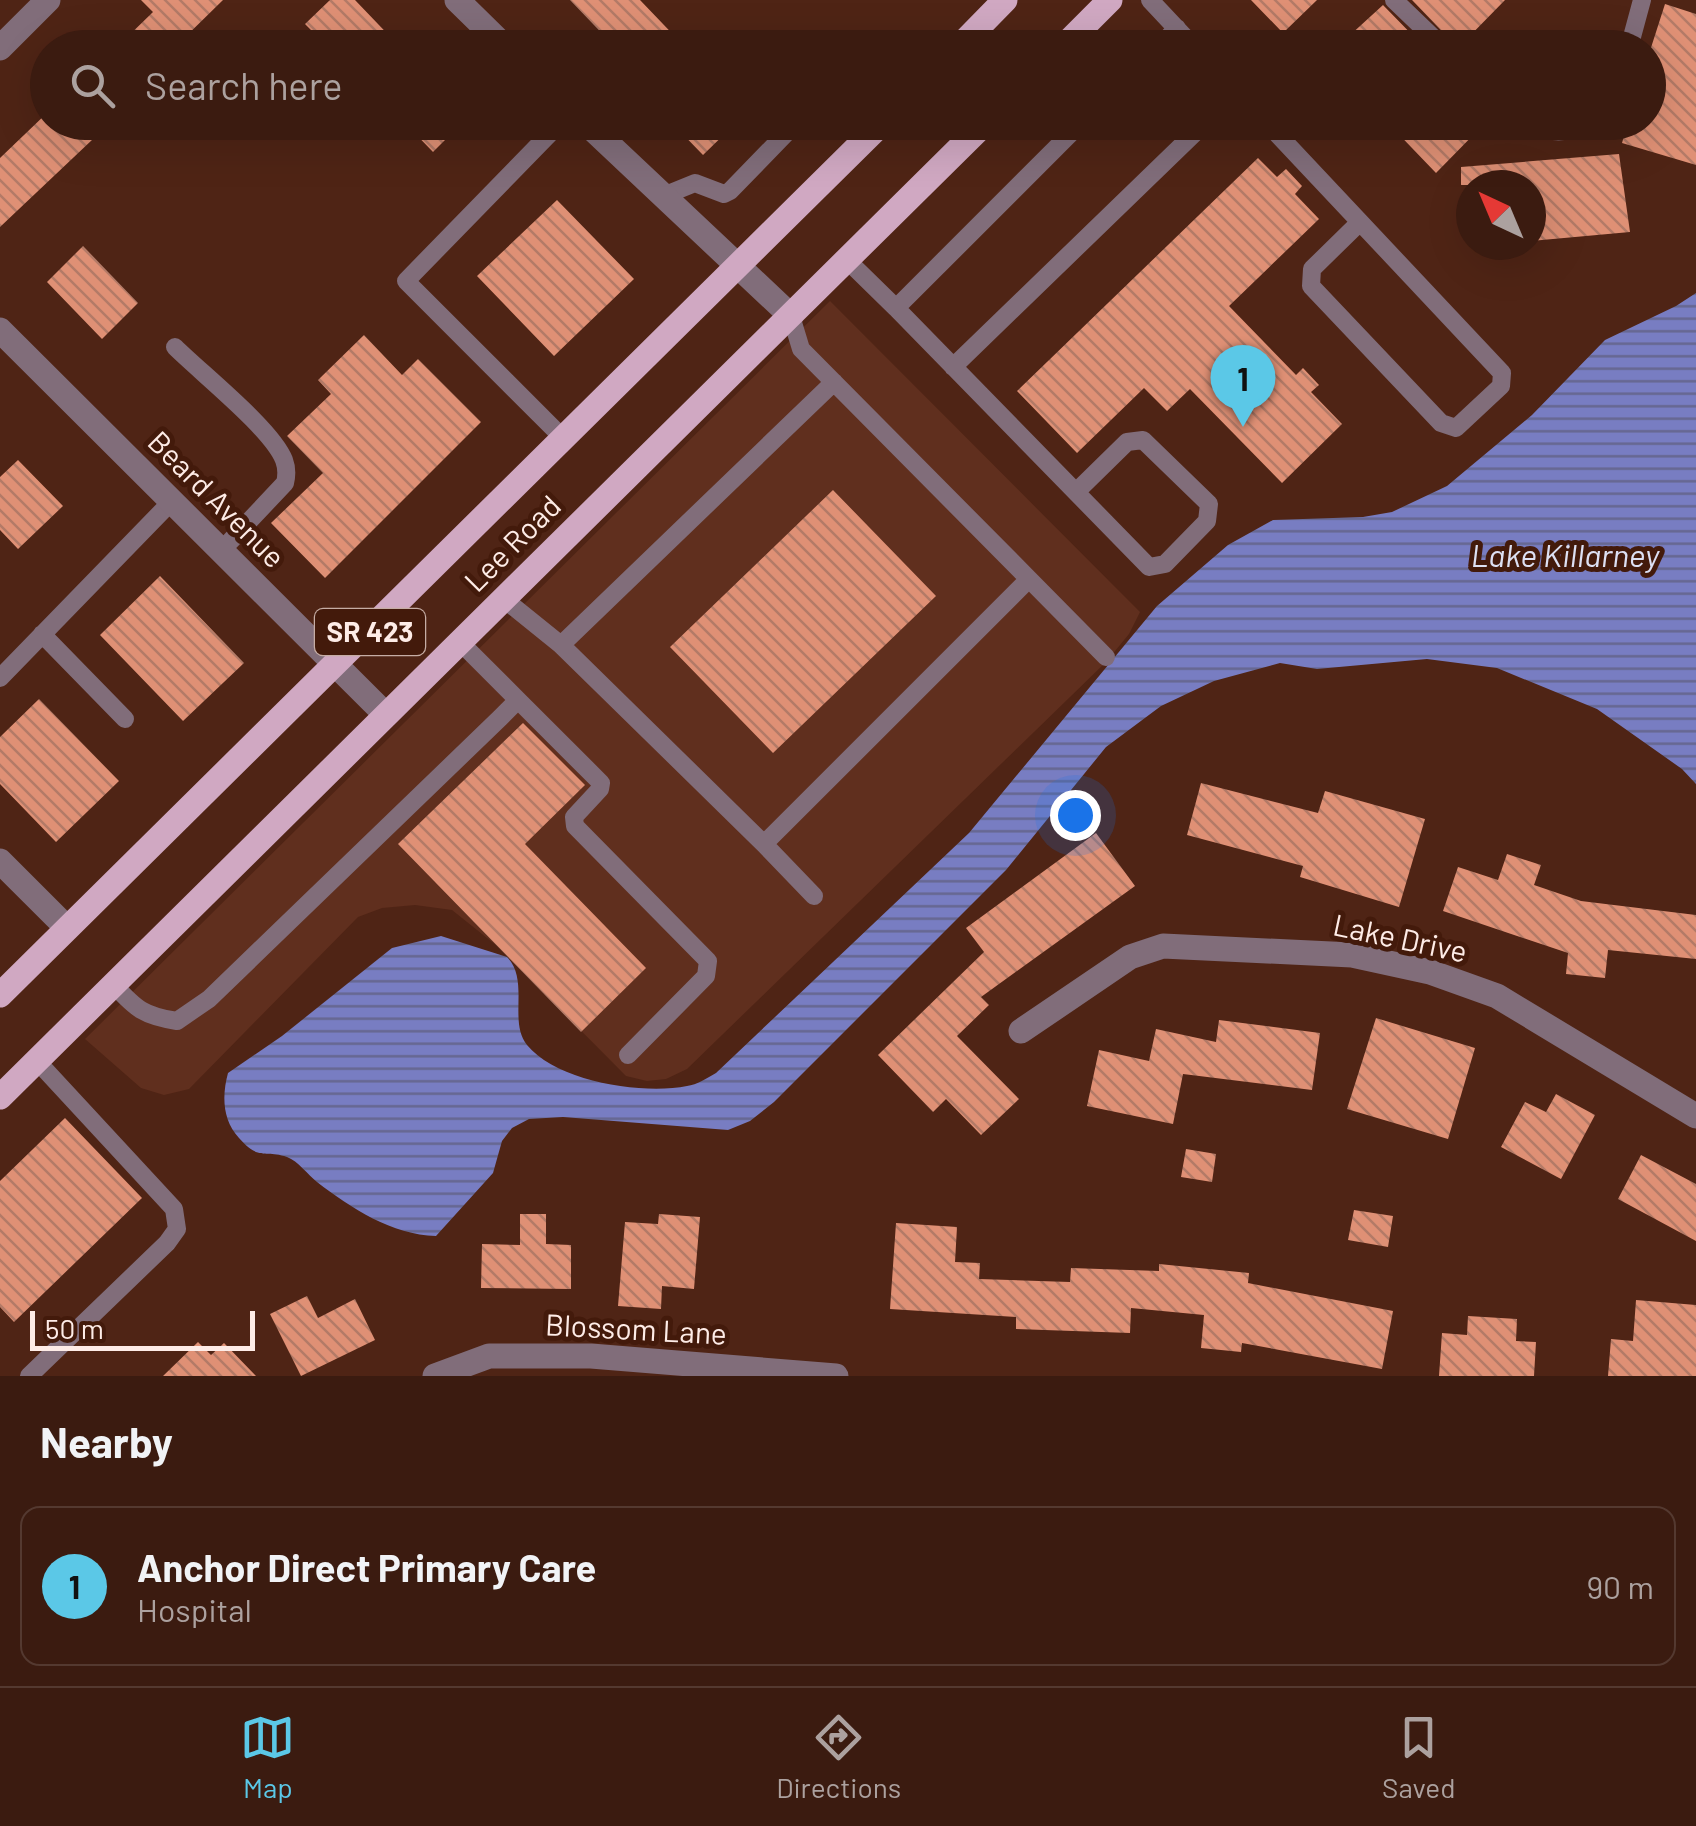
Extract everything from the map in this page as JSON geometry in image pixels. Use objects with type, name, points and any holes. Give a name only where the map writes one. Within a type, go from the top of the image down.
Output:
[{"type":"main road","points":[[976,30],[1005,0]]},
{"type":"main road","points":[[1080,30],[1110,0]]},
{"type":"main road","name":"Lee Road","points":[[0,995],[739,268],[854,140]]},
{"type":"main road","name":"Lee Road","points":[[0,1098],[968,140]]},
{"type":"street","points":[[0,48],[48,0]]},
{"type":"street","points":[[458,0],[488,30]]},
{"type":"street","points":[[604,140],[791,316]]},
{"type":"street","name":"Beard Avenue","points":[[0,330],[386,715]]},
{"type":"street","points":[[0,861],[67,928]]},
{"type":"street","name":"Lake Drive","points":[[1021,1031],[1130,957],[1163,946],[1352,955],[1430,972],[1497,996],[1696,1116]]},
{"type":"street","name":"Blossom Lane","points":[[435,1376],[489,1356],[591,1356],[836,1376]]},
{"type":"lane","points":[[1150,0],[1177,28]]},
{"type":"lane","points":[[1394,0],[1425,30]]},
{"type":"lane","points":[[1634,30],[1642,0]]},
{"type":"lane","points":[[543,140],[406,281],[564,439]]},
{"type":"lane","points":[[663,196],[694,183],[724,194],[780,140]]},
{"type":"lane","points":[[896,308],[1064,140]]},
{"type":"lane","points":[[953,367],[1187,140]]},
{"type":"lane","points":[[1283,140],[1502,373],[1501,386],[1456,428],[1441,423],[1311,286],[1312,269],[1360,222]]},
{"type":"lane","points":[[847,260],[1149,567],[1165,564],[1207,521],[1209,504],[1144,440],[1127,442],[1076,492]]},
{"type":"lane","points":[[791,316],[800,349],[1106,657]]},
{"type":"lane","points":[[175,347],[271,439],[284,458],[284,483],[220,550]]},
{"type":"lane","points":[[561,645],[834,382]]},
{"type":"lane","points":[[0,678],[172,501]]},
{"type":"lane","points":[[764,844],[1029,579]]},
{"type":"lane","points":[[504,598],[561,645],[814,896]]},
{"type":"lane","points":[[42,634],[125,719]]},
{"type":"lane","points":[[460,642],[601,782],[600,789],[574,817],[575,826],[708,962],[706,976],[628,1055]]},
{"type":"lane","points":[[114,985],[132,1006],[150,1017],[177,1021],[193,1010],[518,700]]},
{"type":"lane","points":[[29,1376],[167,1243],[177,1228],[174,1210],[37,1061]]},
{"type":"shaded area","points":[[830,301],[1140,612],[1129,634],[1106,662],[687,1069],[666,1079],[647,1081],[626,1076],[497,946],[452,910],[415,905],[382,908],[358,917],[189,1089],[164,1095],[141,1088],[85,1039]]},
{"type":"water","name":"Lake Killarney","points":[[1696,293],[1696,784],[1682,769],[1597,709],[1497,668],[1427,659],[1317,669],[1280,663],[1214,681],[1161,706],[1106,747],[1006,870],[774,1102],[750,1121],[728,1130],[563,1117],[529,1119],[512,1128],[502,1141],[493,1173],[436,1236],[404,1231],[373,1218],[330,1192],[291,1159],[252,1150],[233,1131],[225,1107],[228,1073],[282,1036],[392,948],[441,936],[507,957],[517,978],[522,1035],[541,1058],[559,1068],[602,1083],[648,1089],[687,1086],[706,1079],[969,833],[1157,606],[1228,545],[1273,520],[1363,517],[1392,512],[1447,486],[1532,415],[1605,340]]},
{"type":"building","points":[[141,0],[223,0],[192,30],[134,30],[153,12]]},
{"type":"building","points":[[330,0],[355,0],[384,30],[311,30],[305,24]]},
{"type":"building","points":[[570,0],[640,0],[669,30],[599,30]]},
{"type":"building","points":[[1251,0],[1317,0],[1286,30],[1280,30]]},
{"type":"building","points":[[1412,0],[1505,0],[1476,30],[1441,30]]},
{"type":"building","points":[[1665,4],[1696,14],[1696,165],[1622,143],[1666,140],[1666,30],[1657,30]]},
{"type":"building","points":[[1383,5],[1407,30],[1356,30]]},
{"type":"building","points":[[30,129],[30,140],[92,140],[0,227],[0,158]]},
{"type":"building","points":[[421,140],[445,140],[433,152]]},
{"type":"building","points":[[688,140],[718,140],[703,155]]},
{"type":"building","points":[[1404,140],[1468,140],[1436,173]]},
{"type":"building","points":[[1619,154],[1630,232],[1546,240],[1546,170],[1461,167]]},
{"type":"building","points":[[1258,158],[1277,177],[1286,169],[1302,186],[1295,194],[1319,219],[1229,306],[1296,375],[1303,368],[1319,385],[1311,392],[1342,424],[1282,483],[1190,389],[1167,411],[1144,388],[1077,453],[1017,391]]},
{"type":"building","points":[[557,200],[634,279],[554,356],[477,276]]},
{"type":"building","points":[[83,246],[138,303],[102,339],[47,282]]},
{"type":"building","points":[[364,335],[402,375],[418,359],[481,422],[325,578],[271,523],[323,473],[287,436],[331,394],[318,380]]},
{"type":"building","points":[[18,460],[63,506],[18,549],[0,530],[0,477]]},
{"type":"building","points":[[833,490],[936,596],[773,753],[670,647]]},
{"type":"building","points":[[160,576],[244,663],[183,721],[100,635]]},
{"type":"building","points":[[39,699],[119,781],[56,842],[0,784],[0,737]]},
{"type":"building","points":[[523,723],[585,785],[525,844],[646,968],[581,1032],[398,844]]},
{"type":"building","points":[[1201,783],[1318,813],[1325,791],[1425,819],[1399,907],[1300,877],[1303,866],[1187,835]]},
{"type":"building","points":[[1096,833],[1135,886],[981,997],[989,1005],[957,1036],[1019,1099],[981,1135],[946,1099],[933,1112],[878,1055],[984,952],[966,928]]},
{"type":"building","points":[[1507,854],[1541,865],[1534,885],[1581,901],[1696,915],[1696,959],[1608,950],[1605,978],[1566,974],[1568,953],[1443,911],[1458,867],[1498,880]]},
{"type":"building","points":[[1376,1018],[1475,1048],[1448,1139],[1347,1109]]},
{"type":"building","points":[[1219,1020],[1320,1033],[1312,1090],[1183,1074],[1173,1124],[1087,1106],[1099,1050],[1149,1061],[1156,1029],[1216,1042]]},
{"type":"building","points":[[1556,1094],[1595,1115],[1561,1179],[1501,1147],[1525,1102],[1546,1112]]},
{"type":"building","points":[[65,1118],[142,1198],[14,1322],[0,1307],[0,1181]]},
{"type":"building","points":[[1186,1149],[1216,1154],[1212,1182],[1181,1177]]},
{"type":"building","points":[[1641,1155],[1696,1184],[1696,1241],[1618,1199]]},
{"type":"building","points":[[1354,1210],[1393,1216],[1388,1247],[1348,1240]]},
{"type":"building","points":[[520,1214],[546,1214],[546,1244],[571,1245],[571,1289],[481,1288],[482,1244],[520,1245]]},
{"type":"building","points":[[659,1214],[700,1217],[694,1289],[662,1286],[661,1309],[618,1306],[625,1222],[658,1224]]},
{"type":"building","points":[[896,1223],[957,1227],[955,1262],[980,1263],[979,1279],[1070,1282],[1071,1268],[1159,1271],[1159,1264],[1249,1273],[1248,1283],[1393,1311],[1382,1369],[1242,1343],[1241,1352],[1201,1348],[1204,1315],[1131,1308],[1130,1333],[1016,1329],[1016,1317],[890,1309]]},
{"type":"building","points":[[307,1296],[318,1318],[355,1299],[375,1340],[301,1376],[270,1314]]},
{"type":"building","points":[[1636,1300],[1696,1305],[1696,1376],[1608,1376],[1611,1339],[1633,1341]]},
{"type":"building","points":[[1468,1316],[1517,1319],[1516,1341],[1536,1342],[1534,1376],[1439,1376],[1442,1333],[1467,1335]]},
{"type":"building","points":[[198,1342],[211,1355],[224,1343],[256,1376],[163,1376]]},
{"type":"place","name":"Anchor Direct Primary Care","points":[[1243,427]]}]
